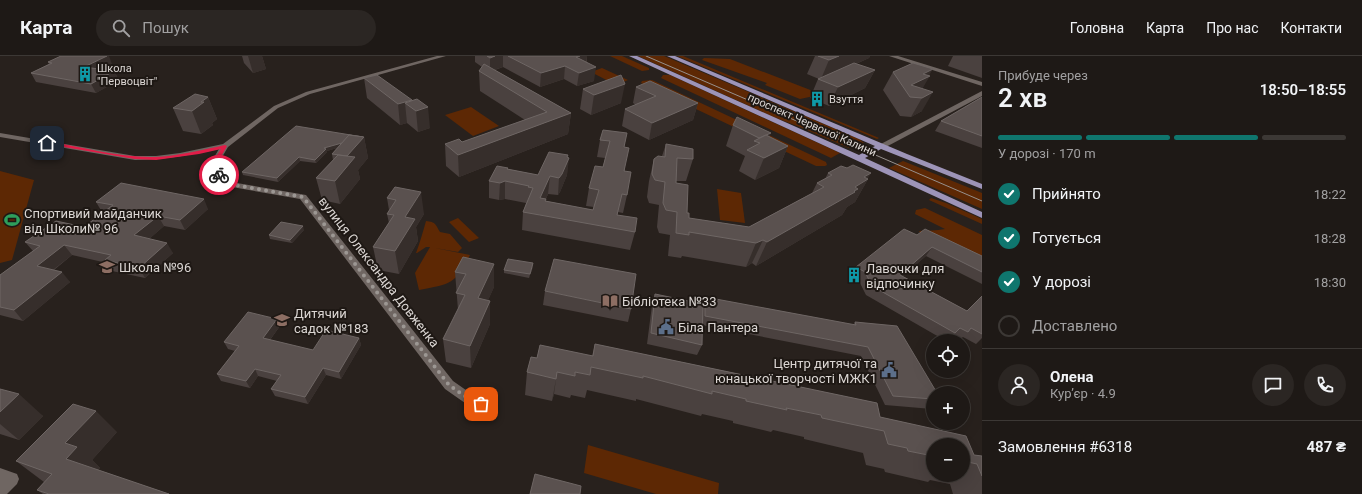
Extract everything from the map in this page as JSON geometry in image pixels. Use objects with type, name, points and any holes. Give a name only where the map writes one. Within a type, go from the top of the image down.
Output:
[{"type":"main road","name":"проспект Червоної Калини","points":[[632,56],[982,215]]},
{"type":"main road","name":"проспект Червоної Калини","points":[[670,56],[881,146],[982,187]]},
{"type":"main road","points":[[859,158],[881,146]]},
{"type":"street","name":"вулиця Олександра Довженка","points":[[443,56],[308,93],[276,107],[225,146],[214,164],[214,170],[235,185],[303,197],[449,385],[469,399],[492,407]]},
{"type":"street","points":[[892,56],[982,84]]},
{"type":"street","points":[[881,146],[982,93]]},
{"type":"street","name":"вулиця Олександра Довженка","points":[[2,136],[135,158],[180,156],[225,146]]},
{"type":"street","points":[[0,475],[12,479],[0,491]]},
{"type":"shaded area","points":[[610,56],[622,56],[649,68],[649,70],[642,71]]},
{"type":"shaded area","points":[[638,56],[664,56],[859,139],[864,143],[849,148],[776,118]]},
{"type":"shaded area","points":[[677,56],[683,56],[879,138],[877,139]]},
{"type":"shaded area","points":[[704,58],[730,59],[831,98],[814,96],[800,99],[765,85],[767,83],[702,60]]},
{"type":"shaded area","points":[[602,68],[628,80],[616,85],[591,72]]},
{"type":"shaded area","points":[[663,75],[670,75],[840,153],[831,158],[661,78]]},
{"type":"shaded area","points":[[652,80],[826,162],[827,165],[816,166],[641,83],[642,81]]},
{"type":"shaded area","points":[[471,107],[499,126],[473,136],[445,115]]},
{"type":"shaded area","points":[[903,161],[982,193],[982,209],[889,168]]},
{"type":"shaded area","name":"Спортивий майданчик від Школи№ 96","points":[[0,171],[34,180],[12,260],[0,263]]},
{"type":"shaded area","points":[[717,189],[741,193],[745,223],[720,220]]},
{"type":"shaded area","points":[[931,198],[982,219],[982,224],[929,200]]},
{"type":"shaded area","points":[[925,208],[982,235],[982,267],[923,238],[919,231],[945,229],[915,214],[916,210]]},
{"type":"shaded area","points":[[458,218],[479,238],[469,242],[449,222]]},
{"type":"shaded area","points":[[426,221],[435,224],[440,232],[450,234],[462,248],[458,252],[435,248],[470,255],[460,272],[450,282],[419,290],[415,273],[430,247],[426,247],[416,253]]},
{"type":"shaded area","points":[[588,445],[719,483],[718,494],[656,494],[584,473]]},
{"type":"building","points":[[61,56],[107,56],[84,67],[114,71],[91,84],[31,73],[52,63],[48,62]]},
{"type":"building","points":[[508,56],[580,56],[576,57],[596,67],[579,73],[565,66],[541,73]]},
{"type":"building","points":[[818,56],[839,56],[829,60]]},
{"type":"building","points":[[854,63],[875,70],[838,87],[818,79]]},
{"type":"building","points":[[913,63],[933,69],[923,74],[930,76],[911,85],[933,92],[922,98],[910,97],[893,72]]},
{"type":"building","points":[[484,64],[571,113],[458,155],[445,144],[459,139],[462,142],[547,112],[479,71]]},
{"type":"building","points":[[377,75],[412,100],[398,104],[364,78]]},
{"type":"building","points":[[621,75],[625,84],[594,95],[583,89]]},
{"type":"building","points":[[650,81],[698,103],[652,123],[625,109],[656,96],[636,87]]},
{"type":"building","points":[[195,94],[208,97],[192,111],[173,108]]},
{"type":"building","points":[[982,97],[982,136],[941,121]]},
{"type":"building","points":[[417,99],[428,107],[416,111],[405,103]]},
{"type":"building","points":[[737,117],[771,133],[759,138],[733,125]]},
{"type":"building","points":[[296,126],[363,137],[349,135],[342,143],[324,148],[326,149],[315,160],[299,157],[277,178],[242,172]]},
{"type":"building","points":[[603,130],[627,133],[624,147],[629,148],[624,171],[631,172],[627,195],[622,194],[617,215],[637,218],[635,232],[523,212],[533,188],[505,181],[500,183],[489,181],[497,166],[538,175],[549,152],[568,155],[567,157],[569,158],[562,174],[559,178],[550,176],[540,198],[546,199],[545,201],[593,210],[599,190],[589,188],[595,166],[603,167],[610,141],[600,140]]},
{"type":"building","points":[[349,135],[364,137],[347,156],[332,154]]},
{"type":"building","points":[[766,135],[788,146],[764,158],[747,150],[760,143],[754,141]]},
{"type":"building","points":[[666,144],[693,149],[693,159],[677,158],[676,183],[688,185],[687,213],[689,213],[689,218],[749,227],[824,187],[817,183],[832,175],[828,173],[841,166],[847,168],[853,165],[871,173],[864,177],[868,179],[855,187],[858,189],[854,191],[855,192],[767,242],[763,240],[756,243],[689,232],[689,235],[676,233],[677,212],[666,210],[663,203],[665,182],[655,180],[652,174],[654,159],[658,156],[665,157]]},
{"type":"building","points":[[338,155],[355,157],[335,181],[316,178]]},
{"type":"building","points":[[121,183],[204,199],[180,220],[158,216],[134,235],[167,243],[139,268],[105,260],[111,255],[64,245],[37,266],[62,272],[14,310],[0,307],[0,275],[40,246],[25,242],[56,221],[84,227],[113,205],[96,202]]},
{"type":"building","points":[[395,187],[421,192],[405,217],[415,219],[395,251],[373,247],[394,215],[387,214],[396,200],[387,198]]},
{"type":"building","points":[[281,222],[303,226],[290,240],[269,235]]},
{"type":"building","points":[[904,229],[917,235],[925,229],[982,256],[982,272],[932,247],[900,275],[967,311],[982,296],[982,334],[971,328],[968,332],[960,328],[955,333],[872,286],[865,272],[856,267]]},
{"type":"building","points":[[463,257],[494,264],[478,298],[490,301],[470,346],[443,339],[465,295],[456,293],[466,274],[455,272]]},
{"type":"building","points":[[508,259],[533,263],[530,274],[504,270]]},
{"type":"building","points":[[554,259],[636,274],[631,309],[545,291]]},
{"type":"building","points":[[655,294],[703,304],[702,345],[651,333]]},
{"type":"building","points":[[705,297],[856,325],[855,322],[897,326],[926,375],[926,378],[928,378],[933,386],[926,386],[926,398],[893,396],[868,347],[705,316]]},
{"type":"building","points":[[248,312],[277,319],[263,338],[313,350],[326,330],[359,338],[339,372],[323,368],[305,397],[271,389],[281,375],[255,369],[246,381],[217,374],[239,346],[224,342]]},
{"type":"building","points":[[595,344],[877,403],[880,417],[926,427],[926,430],[939,430],[966,436],[967,438],[926,438],[926,455],[908,451],[907,448],[888,444],[884,431],[822,418],[821,415],[786,408],[787,410],[746,401],[746,399],[712,391],[712,394],[643,376],[643,378],[591,367],[590,375],[575,372],[575,376],[557,372],[556,379],[527,372],[531,357],[537,358],[540,345],[593,356]]},
{"type":"building","points":[[0,389],[19,394],[0,412]]},
{"type":"building","points":[[73,404],[96,411],[65,443],[77,447],[66,459],[169,494],[49,494],[37,490],[52,474],[16,461]]},
{"type":"building","points":[[970,446],[974,455],[982,456],[982,476],[977,464],[970,462]]},
{"type":"building","points":[[535,474],[581,486],[580,494],[530,494]]},
{"type":"tram line","points":[[646,56],[982,201]]},
{"type":"way so far","points":[[219,175],[235,185],[303,197],[449,385],[469,399],[481,404]]},
{"type":"place","name":"Школа \"Первоцвіт\"","points":[[85,74]]},
{"type":"place","name":"Взуття","points":[[817,99]]},
{"type":"place","name":"Спортивий майданчик від Школи№ 96","points":[[12,220]]},
{"type":"place","name":"Школа №96","points":[[107,267]]},
{"type":"place","name":"Лавочки для відпочинку","points":[[854,275]]},
{"type":"place","name":"Бібліотека №33","points":[[610,301]]},
{"type":"place","name":"Дитячий садок №183","points":[[282,320]]},
{"type":"place","name":"Біла Пантера","points":[[666,327]]},
{"type":"place","name":"Центр дитячої та юнацької творчості МЖК1","points":[[889,370]]},
{"type":"route","points":[[47,143],[135,158],[180,156],[225,146],[214,164],[214,170],[219,175]]}]
